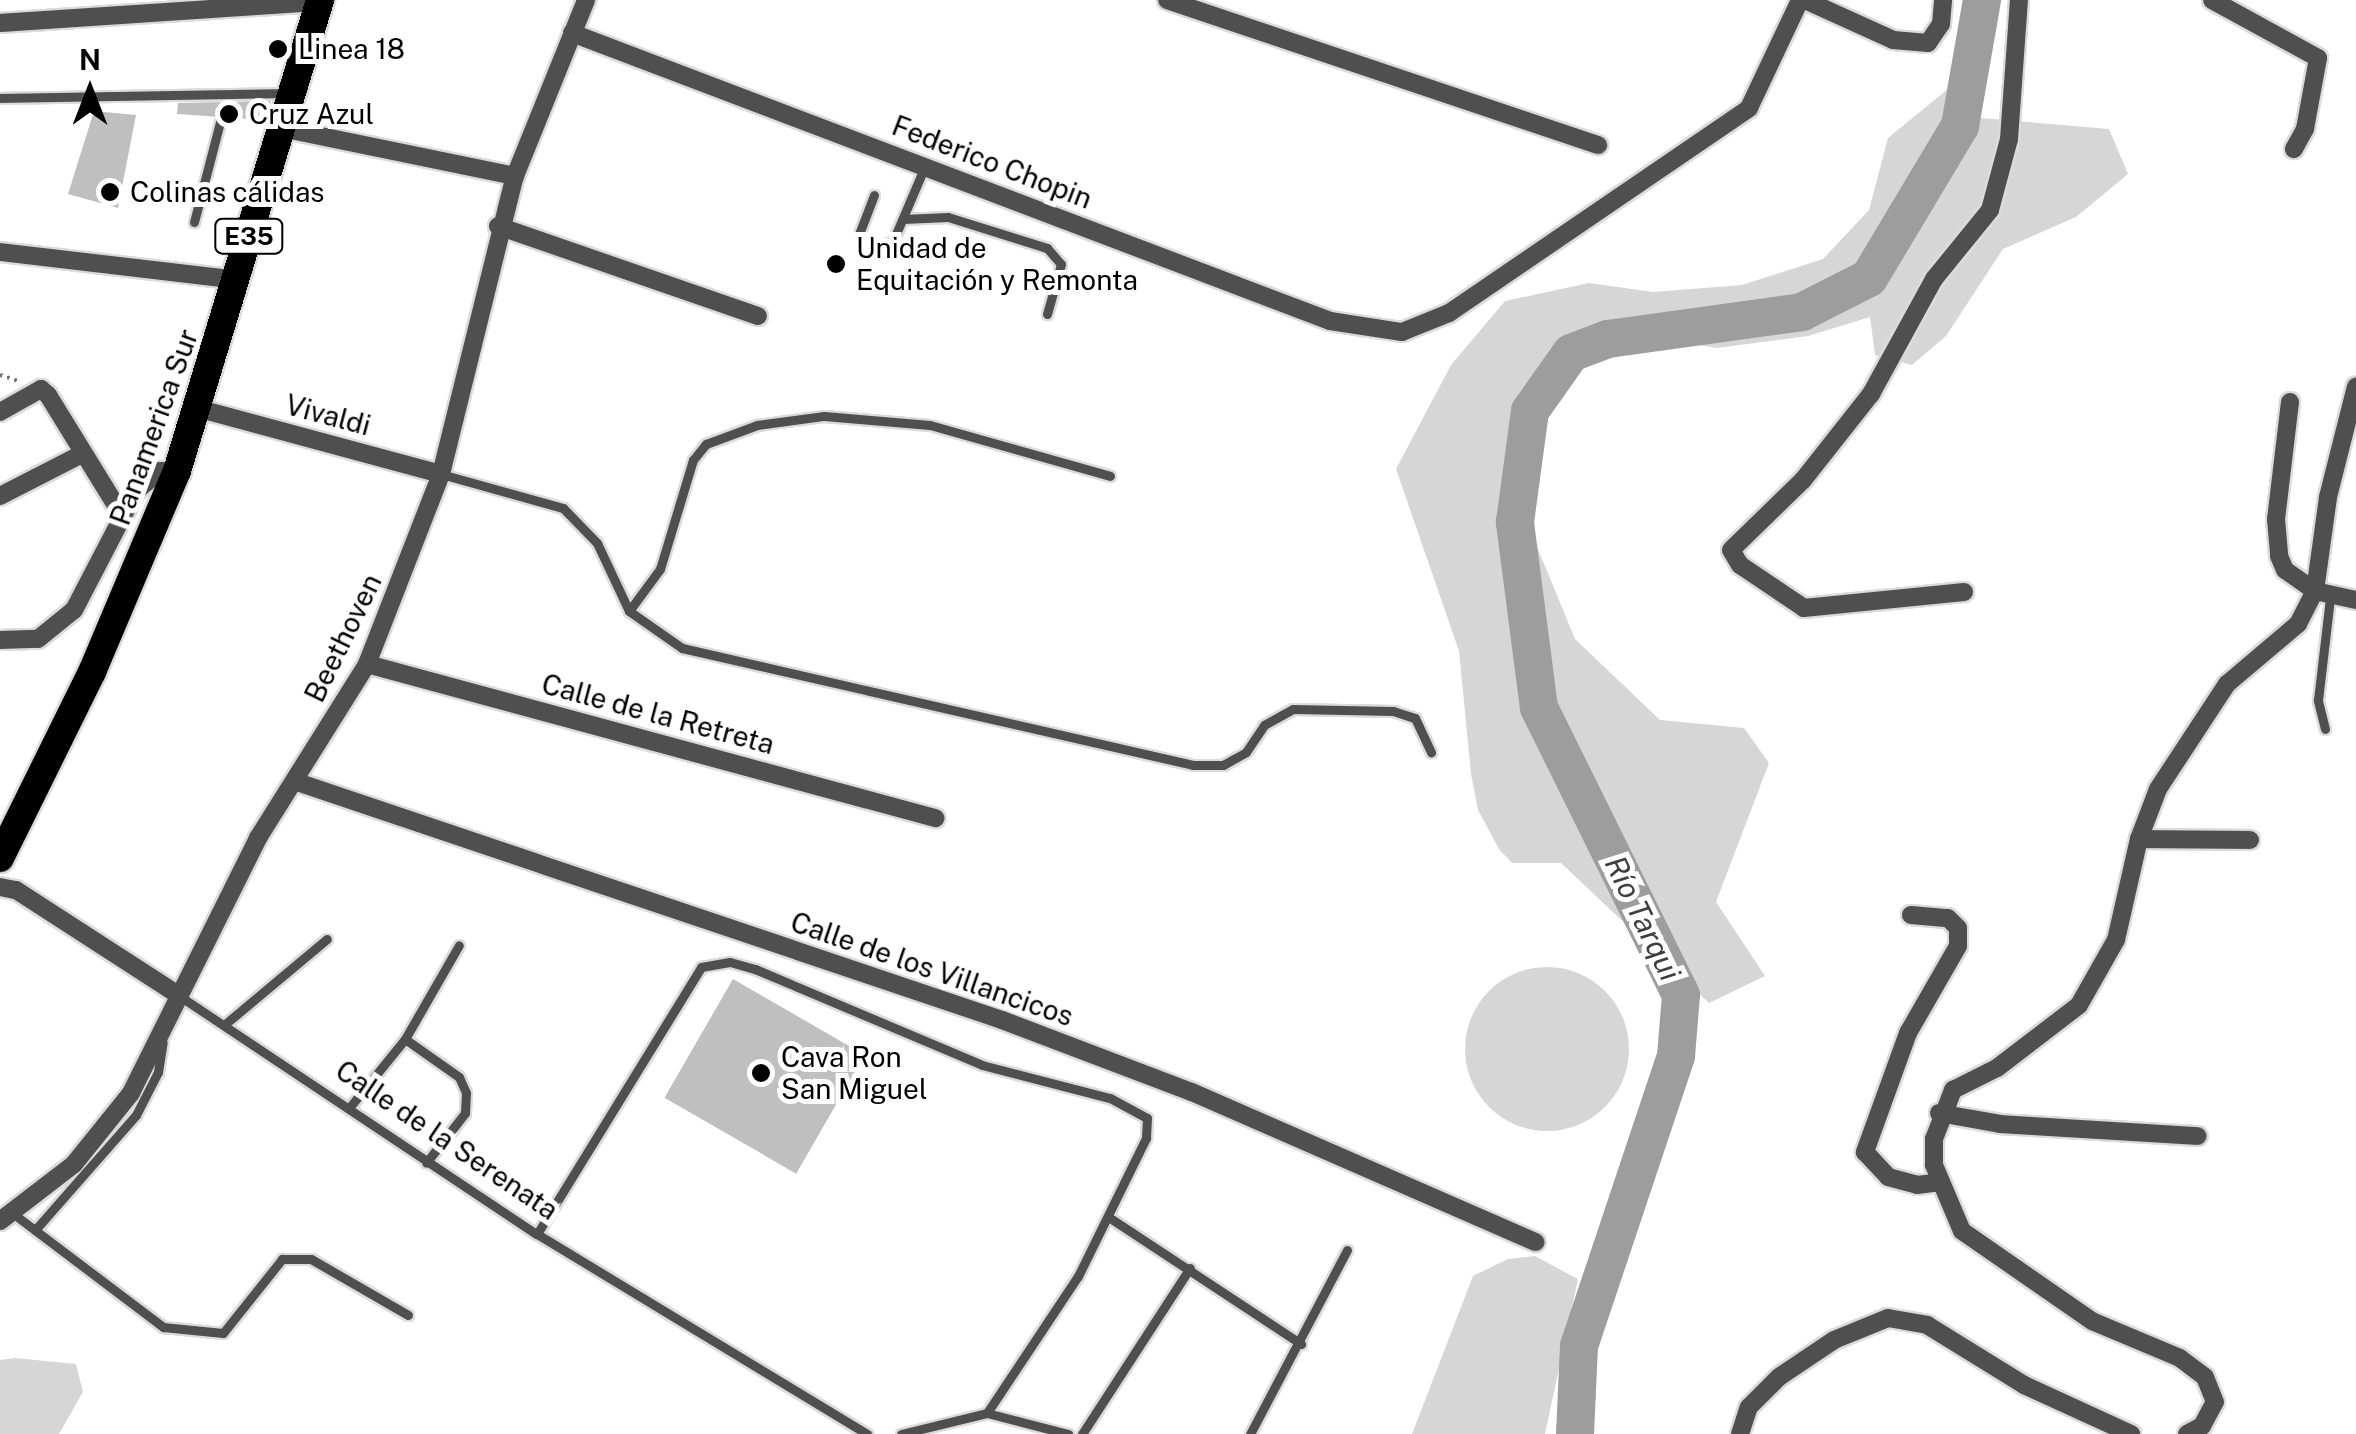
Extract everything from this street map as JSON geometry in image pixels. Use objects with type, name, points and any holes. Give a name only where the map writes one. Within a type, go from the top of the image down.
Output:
[{"type":"highway","name":"Panamerica Sur","points":[[0,858],[92,672],[177,472],[200,409],[319,1]]},
{"type":"street","name":"Beethoven","points":[[6,1217],[106,1132],[131,1093],[162,1021],[258,838],[298,782],[367,664],[441,474],[498,226],[586,0]]},
{"type":"street","points":[[1167,0],[1598,145]]},
{"type":"street","name":"Federico Chopin","points":[[572,33],[1330,321],[1402,332],[1449,312],[1749,108],[1802,0]]},
{"type":"street","points":[[1802,0],[1893,40],[1928,44],[1942,24],[1943,0]]},
{"type":"street","points":[[1964,592],[1804,608],[1740,565],[1731,550],[1803,480],[1871,394],[1934,279],[1990,210],[2010,139],[2020,0]]},
{"type":"street","points":[[2212,0],[2318,58],[2305,129],[2294,149]]},
{"type":"street","points":[[0,23],[319,1]]},
{"type":"street","points":[[281,128],[515,176]]},
{"type":"street","points":[[498,226],[758,316]]},
{"type":"street","points":[[0,252],[238,280]]},
{"type":"street","points":[[2187,1434],[2202,1426],[2215,1402],[2205,1377],[2180,1358],[2092,1320],[1962,1231],[1934,1165],[1939,1113],[1952,1090],[1996,1068],[2079,1005],[2116,940],[2139,839],[2158,789],[2227,684],[2298,624],[2322,594],[2328,496],[2356,386]]},
{"type":"street","points":[[0,412],[42,389],[122,517]]},
{"type":"street","points":[[2290,402],[2276,519],[2279,556],[2285,570],[2322,594],[2356,600]]},
{"type":"street","name":"Vivaldi","points":[[200,409],[441,474]]},
{"type":"street","points":[[0,496],[82,454]]},
{"type":"street","points":[[0,640],[38,638],[74,610],[122,517],[150,477],[177,472]]},
{"type":"street","name":"Calle de la Retreta","points":[[367,664],[935,818]]},
{"type":"street","name":"Calle de los Villancicos","points":[[298,782],[1002,1020],[1192,1092],[1536,1242]]},
{"type":"street","points":[[2139,839],[2250,840]]},
{"type":"street","name":"Calle de la Serenata","points":[[0,887],[16,890],[177,994]]},
{"type":"street","points":[[1911,915],[1948,918],[1958,928],[1958,946],[1908,1033],[1864,1152],[1888,1177],[1917,1185],[1941,1182]]},
{"type":"street","points":[[1939,1113],[2000,1124],[2198,1136]]},
{"type":"street","points":[[1740,1434],[1749,1407],[1779,1377],[1834,1340],[1888,1318],[1927,1326],[2024,1385],[2132,1434]]},
{"type":"lane","points":[[0,98],[293,92]]},
{"type":"lane","points":[[194,222],[220,122]]},
{"type":"lane","points":[[874,195],[862,246],[880,251],[904,219],[925,166]]},
{"type":"lane","points":[[904,219],[948,217],[1047,248],[1062,264],[1046,314]]},
{"type":"lane","points":[[629,611],[660,569],[693,460],[706,444],[756,424],[824,416],[930,424],[1110,476]]},
{"type":"lane","points":[[441,474],[562,508],[597,543],[629,611],[682,648],[1193,765],[1222,766],[1246,752],[1264,725],[1293,709],[1394,710],[1415,718],[1432,753]]},
{"type":"lane","points":[[2322,594],[2318,700],[2326,728]]},
{"type":"lane","points":[[224,1024],[327,939]]},
{"type":"lane","points":[[350,1108],[404,1039],[459,945]]},
{"type":"lane","points":[[537,1234],[702,967],[730,962],[982,1065],[1110,1098],[1148,1118],[1146,1138],[1110,1218],[987,1413]]},
{"type":"lane","name":"Calle de la Serenata","points":[[177,994],[537,1234],[867,1434]]},
{"type":"lane","points":[[35,1230],[136,1115],[158,1072],[162,1021]]},
{"type":"lane","points":[[404,1039],[459,1077],[466,1094],[465,1113],[426,1163]]},
{"type":"lane","points":[[6,1217],[35,1230],[163,1328],[196,1335],[223,1333],[282,1259],[311,1259],[408,1315]]},
{"type":"lane","points":[[1110,1218],[1301,1344]]},
{"type":"lane","points":[[1250,1434],[1301,1344],[1347,1250]]},
{"type":"lane","points":[[1082,1434],[1190,1268]]},
{"type":"lane","points":[[900,1434],[987,1413],[1068,1434]]},
{"type":"shaded area","points":[[1954,84],[1967,95],[1969,117],[2109,129],[2128,174],[2076,217],[2003,249],[1946,336],[1912,365],[1875,355],[1870,317],[1808,336],[1717,348],[1611,331],[1541,364],[1516,424],[1510,504],[1535,542],[1575,639],[1660,720],[1744,728],[1769,763],[1716,902],[1765,976],[1709,1003],[1561,863],[1512,863],[1499,849],[1478,810],[1459,651],[1396,469],[1451,365],[1505,301],[1589,283],[1653,292],[1742,285],[1823,259],[1869,210],[1888,138]]},
{"type":"shaded area","points":[[1547,967],[1579,973],[1605,991],[1623,1017],[1629,1049],[1623,1081],[1605,1107],[1579,1125],[1547,1131],[1515,1125],[1489,1107],[1471,1081],[1465,1049],[1471,1017],[1489,991],[1515,973]]},
{"type":"shaded area","points":[[1535,1256],[1578,1279],[1545,1434],[1412,1434],[1473,1276],[1508,1259]]},
{"type":"shaded area","points":[[0,1360],[76,1364],[83,1392],[59,1434],[0,1434]]},
{"type":"building","points":[[271,101],[265,120],[177,114],[178,103]]},
{"type":"building","points":[[94,111],[136,115],[118,208],[68,194]]},
{"type":"building","name":"Cava Ron San Miguel","points":[[733,979],[865,1055],[796,1174],[664,1098]]},
{"type":"waterway","name":"Río Tarqui","points":[[1575,1434],[1579,1346],[1676,1056],[1681,995],[1539,708],[1515,522],[1530,411],[1571,353],[1608,339],[1802,312],[1869,278],[1960,126],[1982,0]]},
{"type":"place","name":"Linea 18","points":[[278,49]]},
{"type":"place","name":"Cruz Azul","points":[[229,114]]},
{"type":"place","name":"Colinas cálidas","points":[[110,192]]},
{"type":"place","name":"Unidad de Equitación y Remonta","points":[[836,264]]},
{"type":"place","name":"Cava Ron San Miguel","points":[[761,1073]]}]
